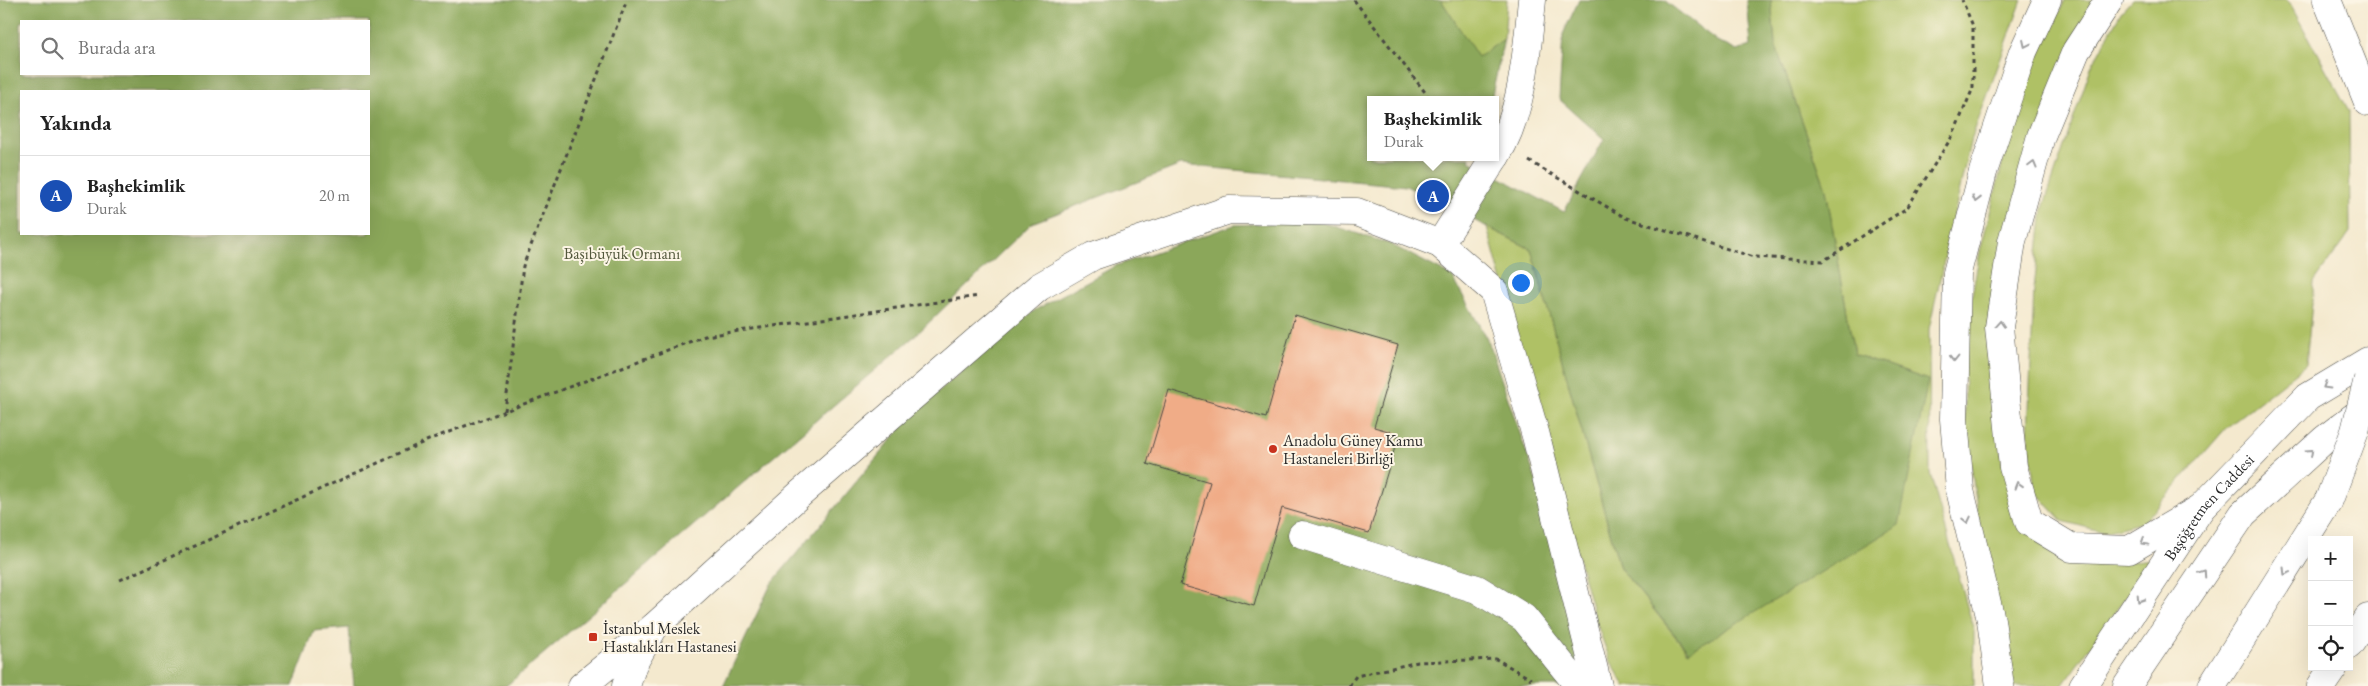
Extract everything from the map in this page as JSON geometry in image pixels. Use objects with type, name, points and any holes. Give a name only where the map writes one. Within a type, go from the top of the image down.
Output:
[{"type":"main road","points":[[1499,147],[1524,76],[1532,0]]},
{"type":"main road","points":[[2000,686],[1991,620],[1960,490],[1954,419],[1957,273],[1986,162],[2023,52],[2046,0]]},
{"type":"main road","points":[[2109,0],[2076,51],[2041,136],[2012,241],[1999,327],[2012,467],[2029,522],[2072,548],[2129,550],[2200,508]]},
{"type":"main road","points":[[2309,0],[2325,39],[2353,65]]},
{"type":"main road","points":[[2328,0],[2368,102]]},
{"type":"main road","points":[[1440,244],[1492,161]]},
{"type":"main road","points":[[582,686],[654,627],[800,494],[1039,287],[1093,256],[1229,210],[1357,212],[1440,244],[1494,292],[1536,436],[1598,686]]},
{"type":"main road","name":"Başöğretmen Caddesi","points":[[2083,686],[2200,508],[2308,396],[2368,361]]},
{"type":"main road","points":[[2212,686],[2329,500],[2355,431],[2368,379]]},
{"type":"main road","name":"Başöğretmen Caddesi","points":[[2127,686],[2243,514],[2325,439],[2368,406]]},
{"type":"main road","points":[[1302,535],[1477,589],[1524,618],[1579,686]]},
{"type":"main road","points":[[2353,639],[2368,618]]},
{"type":"main road","points":[[626,686],[633,664],[654,627]]},
{"type":"main road","points":[[2321,686],[2331,671]]},
{"type":"path","points":[[505,411],[524,266],[627,0]]},
{"type":"path","points":[[1354,0],[1428,96]]},
{"type":"path","points":[[1499,154],[1626,218],[1754,257],[1823,260],[1907,208],[1953,135],[1972,88],[1973,26],[1962,0]]},
{"type":"path","points":[[120,580],[433,438],[705,336],[980,296]]},
{"type":"path","points":[[1349,686],[1356,676],[1418,662],[1496,659],[1536,682]]},
{"type":"green space","name":"Başıbüyük Ormanı","points":[[0,0],[1441,0],[1478,57],[1504,39],[1492,96],[1367,96],[1367,161],[1469,161],[1564,212],[1604,139],[1559,99],[1563,34],[1579,0],[1664,0],[1717,41],[1737,51],[1751,46],[1747,0],[1771,0],[1775,44],[1826,189],[1854,354],[1928,380],[1899,525],[1689,652],[1620,568],[1531,249],[1406,186],[1181,165],[1032,223],[917,334],[506,686],[354,686],[349,628],[314,631],[293,686],[0,686]]},
{"type":"green space","points":[[1441,0],[1507,0],[1504,39],[1478,58]]},
{"type":"green space","points":[[1771,0],[2022,0],[1970,143],[1929,329],[1930,473],[1974,631],[1974,686],[1625,686],[1610,660],[1596,622],[1487,227],[1531,249],[1620,568],[1688,652],[1927,380],[1854,354],[1826,189],[1775,44]]},
{"type":"green space","points":[[2065,0],[2094,0],[2002,249],[2002,463],[2052,550],[2095,565],[2153,559],[2062,686],[2010,686],[1983,550],[1965,424],[1964,339],[1980,251],[2020,95]]},
{"type":"green space","points":[[2132,0],[2286,0],[2290,4],[2349,111],[2350,232],[2314,282],[2306,365],[2226,428],[2144,522],[2104,532],[2062,521],[2035,491],[2028,433],[2034,288],[2043,208],[2091,67],[2121,12]]},
{"type":"green space","points":[[1318,221],[1390,244],[1452,276],[1489,343],[1539,489],[1590,686],[723,686],[771,584],[917,409],[1035,310],[1115,266],[1234,225]]},
{"type":"building","name":"Anadolu Güney Kamu Hastaneleri Birliği","points":[[1295,315],[1398,345],[1374,427],[1399,434],[1369,533],[1282,508],[1254,606],[1180,585],[1210,482],[1147,464],[1169,390],[1266,418]]},
{"type":"place","name":"Başhekimlik","points":[[1433,196]]},
{"type":"place","name":"Anadolu Güney Kamu Hastaneleri Birliği","points":[[1273,449]]},
{"type":"place","name":"İstanbul Meslek Hastalıkları Hastanesi","points":[[593,637]]}]
